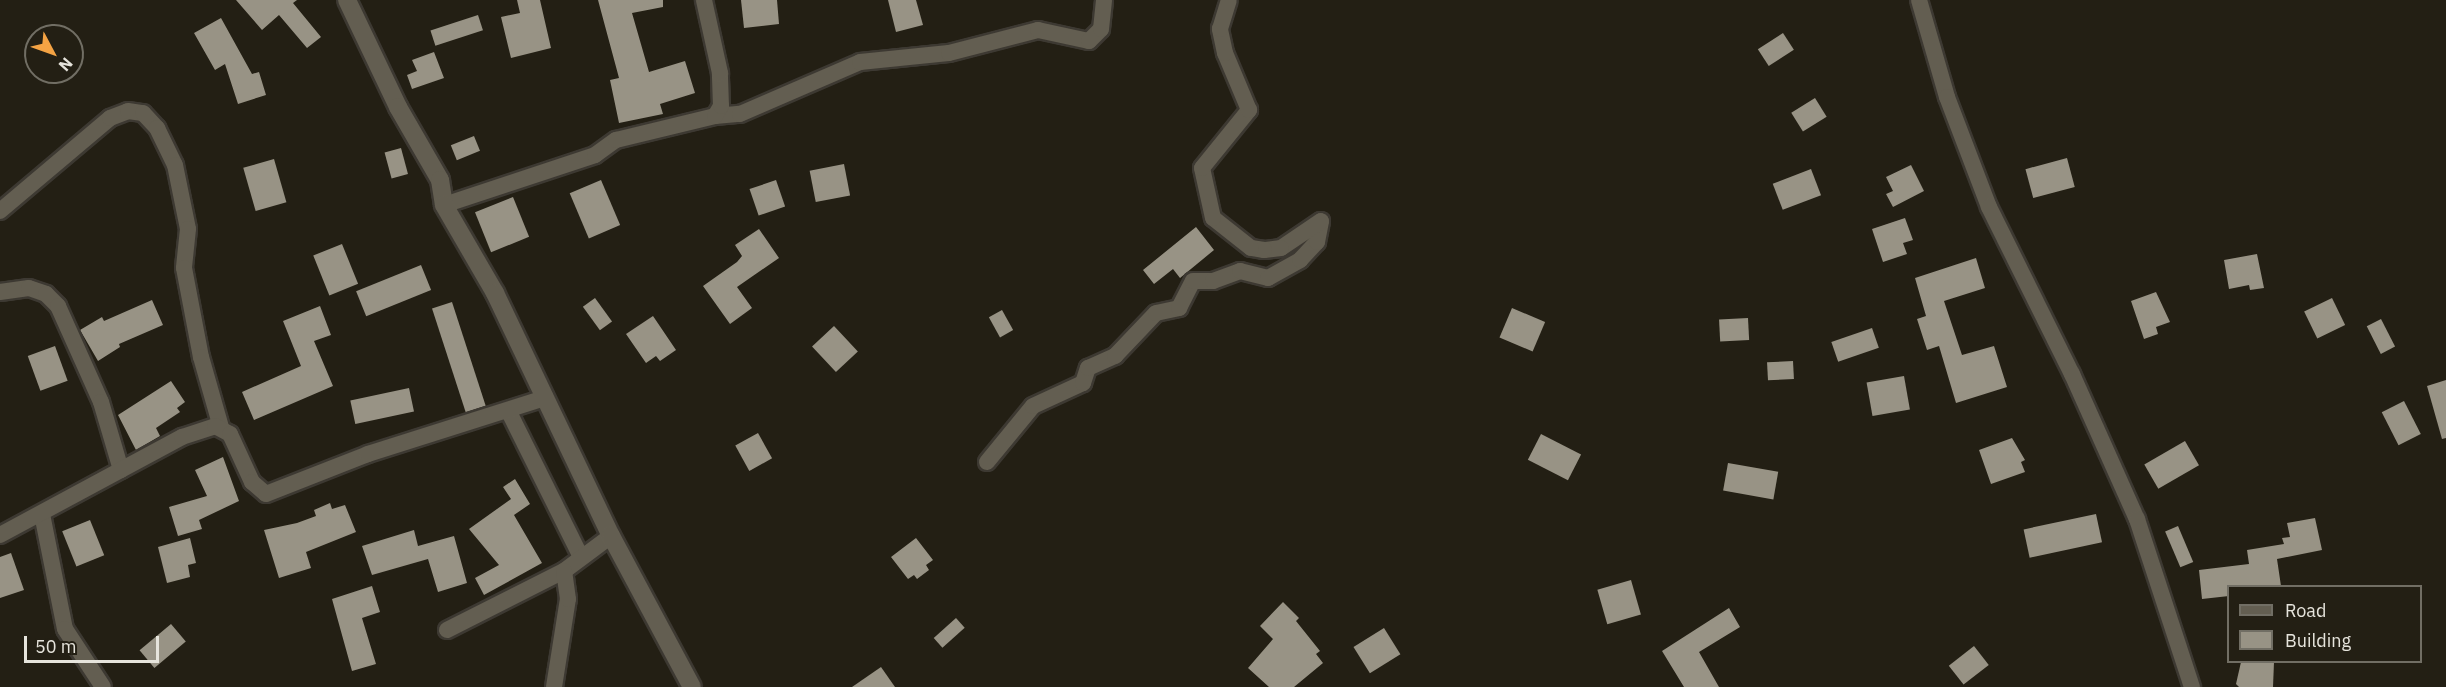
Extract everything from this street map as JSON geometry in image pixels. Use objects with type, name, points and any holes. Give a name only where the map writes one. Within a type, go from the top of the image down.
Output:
[{"type":"street","points":[[347,0],[398,107],[440,180],[444,205],[495,293],[611,536],[692,687]]},
{"type":"street","points":[[704,0],[720,73],[721,106],[715,116]]},
{"type":"street","points":[[444,205],[595,155],[616,140],[715,116],[740,114],[860,62],[949,53],[1038,30],[1089,41],[1101,29],[1104,0]]},
{"type":"street","points":[[987,462],[1033,406],[1083,383],[1088,368],[1114,356],[1156,313],[1179,308],[1192,281],[1213,281],[1240,271],[1268,278],[1300,260],[1317,242],[1321,221],[1281,248],[1264,250],[1251,248],[1213,218],[1202,168],[1249,110],[1225,53],[1220,30],[1229,0]]},
{"type":"street","points":[[1919,0],[1947,97],[1989,207],[2072,374],[2137,519],[2192,687]]},
{"type":"street","points":[[0,211],[110,118],[128,111],[142,113],[157,129],[175,165],[188,230],[184,268],[201,357],[221,428],[230,434],[252,482],[266,494],[368,454],[509,412],[544,398]]},
{"type":"street","points":[[0,292],[29,288],[46,294],[58,306],[101,402],[121,470]]},
{"type":"street","points":[[509,412],[581,557]]},
{"type":"street","points":[[0,535],[182,437],[221,428]]},
{"type":"street","points":[[42,514],[65,629],[103,687]]},
{"type":"street","points":[[447,630],[564,571],[611,536]]},
{"type":"street","points":[[554,687],[568,598],[564,571]]},
{"type":"building","points":[[236,0],[297,0],[293,3],[321,37],[307,48],[279,15],[262,30]]},
{"type":"building","points":[[517,0],[540,0],[551,48],[511,58],[501,17],[520,13]]},
{"type":"building","points":[[598,0],[663,0],[663,7],[632,13],[649,72],[685,61],[695,93],[660,104],[663,114],[619,123],[610,80],[619,78]]},
{"type":"building","points":[[741,0],[777,0],[779,24],[744,28]]},
{"type":"building","points":[[888,0],[916,0],[923,25],[896,32]]},
{"type":"building","points":[[478,15],[483,30],[435,46],[430,30]]},
{"type":"building","points":[[221,18],[252,74],[259,72],[266,95],[238,104],[225,64],[215,70],[194,33]]},
{"type":"building","points":[[1783,33],[1794,50],[1769,66],[1758,49]]},
{"type":"building","points":[[434,52],[444,78],[412,89],[407,75],[417,71],[412,60]]},
{"type":"building","points":[[1815,98],[1827,117],[1803,131],[1791,113]]},
{"type":"building","points":[[474,136],[480,151],[457,160],[451,145]]},
{"type":"building","points":[[401,148],[408,174],[392,178],[385,152]]},
{"type":"building","points":[[2067,158],[2075,187],[2033,198],[2025,169]]},
{"type":"building","points":[[274,159],[286,202],[256,211],[243,168]]},
{"type":"building","points":[[844,164],[850,195],[816,202],[810,171]]},
{"type":"building","points":[[1911,165],[1924,191],[1893,207],[1886,194],[1893,191],[1886,177]]},
{"type":"building","points":[[1811,169],[1821,195],[1783,210],[1773,184]]},
{"type":"building","points":[[601,180],[620,225],[589,238],[570,193]]},
{"type":"building","points":[[776,180],[785,206],[759,216],[750,189]]},
{"type":"building","points":[[513,197],[529,237],[491,252],[475,212]]},
{"type":"building","points":[[1905,218],[1913,240],[1903,243],[1907,254],[1883,262],[1872,229]]},
{"type":"building","points":[[1196,227],[1214,250],[1180,278],[1173,269],[1154,284],[1143,270]]},
{"type":"building","points":[[759,229],[779,258],[737,287],[752,308],[730,324],[703,286],[737,262],[742,256],[735,245]]},
{"type":"building","points":[[342,244],[358,284],[329,295],[313,256]]},
{"type":"building","points":[[2257,254],[2264,288],[2250,290],[2249,285],[2229,289],[2224,260]]},
{"type":"building","points":[[1976,258],[1985,288],[1944,301],[1962,355],[1994,346],[2007,387],[1956,403],[1939,346],[1927,350],[1917,319],[1926,316],[1915,278]]},
{"type":"building","points":[[421,265],[431,290],[366,316],[356,291]]},
{"type":"building","points":[[2156,292],[2170,322],[2156,327],[2158,334],[2144,339],[2131,301]]},
{"type":"building","points":[[595,298],[612,321],[600,330],[583,307]]},
{"type":"building","points":[[2332,298],[2345,325],[2317,339],[2304,312]]},
{"type":"building","points":[[152,300],[163,325],[119,344],[120,347],[98,361],[80,330],[102,317],[104,321]]},
{"type":"building","points":[[452,302],[486,406],[466,412],[432,308]]},
{"type":"building","points":[[320,306],[331,335],[314,341],[333,386],[254,420],[242,392],[301,366],[283,321]]},
{"type":"building","points":[[1512,308],[1545,322],[1533,352],[1499,337]]},
{"type":"building","points":[[1002,310],[1013,330],[1000,337],[989,317]]},
{"type":"building","points":[[653,316],[676,350],[660,361],[656,356],[646,363],[626,334]]},
{"type":"building","points":[[1748,318],[1749,340],[1720,341],[1719,320]]},
{"type":"building","points":[[2381,319],[2395,347],[2381,354],[2367,326]]},
{"type":"building","points":[[834,326],[858,352],[836,372],[812,346]]},
{"type":"building","points":[[1872,328],[1879,348],[1838,362],[1831,342]]},
{"type":"building","points":[[55,346],[68,381],[40,391],[28,356]]},
{"type":"building","points":[[1793,361],[1794,379],[1768,380],[1767,362]]},
{"type":"building","points":[[1904,376],[1910,409],[1872,416],[1867,383]]},
{"type":"building","points":[[2446,380],[2446,438],[2442,439],[2427,386]]},
{"type":"building","points":[[171,381],[185,402],[177,408],[180,412],[156,428],[160,436],[136,450],[118,415]]},
{"type":"building","points":[[409,388],[414,411],[355,424],[350,400]]},
{"type":"building","points":[[2404,401],[2421,434],[2399,445],[2382,412]]},
{"type":"building","points":[[758,433],[772,458],[749,471],[735,446]]},
{"type":"building","points":[[1541,434],[1581,454],[1568,480],[1528,460]]},
{"type":"building","points":[[2012,438],[2025,460],[2021,462],[2025,472],[1991,484],[1979,450]]},
{"type":"building","points":[[2185,441],[2199,465],[2158,489],[2144,465]]},
{"type":"building","points":[[223,457],[239,501],[199,520],[202,529],[178,536],[169,507],[207,496],[195,470]]},
{"type":"building","points":[[1728,463],[1778,472],[1773,499],[1723,491]]},
{"type":"building","points":[[515,479],[530,504],[514,515],[542,563],[484,595],[475,578],[499,565],[469,529],[511,499],[503,487]]},
{"type":"building","points":[[330,503],[332,509],[345,505],[356,532],[306,552],[311,568],[279,578],[264,530],[297,523],[316,516],[314,510]]},
{"type":"building","points":[[2096,514],[2102,542],[2030,558],[2024,529]]},
{"type":"building","points":[[2315,518],[2322,550],[2277,559],[2281,585],[2227,585],[2227,596],[2202,599],[2199,570],[2249,564],[2247,550],[2284,544],[2282,538],[2290,537],[2287,523]]},
{"type":"building","points":[[90,520],[104,555],[76,566],[62,531]]},
{"type":"building","points":[[2178,526],[2193,562],[2180,567],[2165,531]]},
{"type":"building","points":[[414,530],[418,546],[454,536],[467,583],[438,592],[428,559],[372,575],[362,546]]},
{"type":"building","points":[[190,538],[196,563],[188,565],[190,577],[167,583],[158,547]]},
{"type":"building","points":[[916,538],[933,560],[926,565],[929,570],[917,579],[914,575],[908,579],[891,557]]},
{"type":"building","points":[[11,553],[24,590],[0,598],[0,557]]},
{"type":"building","points":[[1631,580],[1641,615],[1607,624],[1597,590]]},
{"type":"building","points":[[372,586],[380,612],[362,618],[376,664],[352,671],[332,599]]},
{"type":"building","points":[[1283,602],[1299,618],[1296,621],[1320,651],[1316,654],[1323,663],[1294,687],[1269,687],[1248,668],[1273,639],[1260,626]]},
{"type":"building","points":[[1729,608],[1740,627],[1699,652],[1719,687],[1684,687],[1662,651]]},
{"type":"building","points":[[956,618],[965,628],[942,648],[934,638]]},
{"type":"building","points":[[171,624],[186,642],[154,668],[140,650]]},
{"type":"building","points":[[1384,628],[1400,654],[1370,673],[1353,647]]},
{"type":"building","points":[[1974,646],[1989,665],[1964,685],[1949,666]]},
{"type":"building","points":[[2241,663],[2274,663],[2273,687],[2239,687],[2236,684]]},
{"type":"building","points":[[881,667],[895,687],[852,687]]}]
